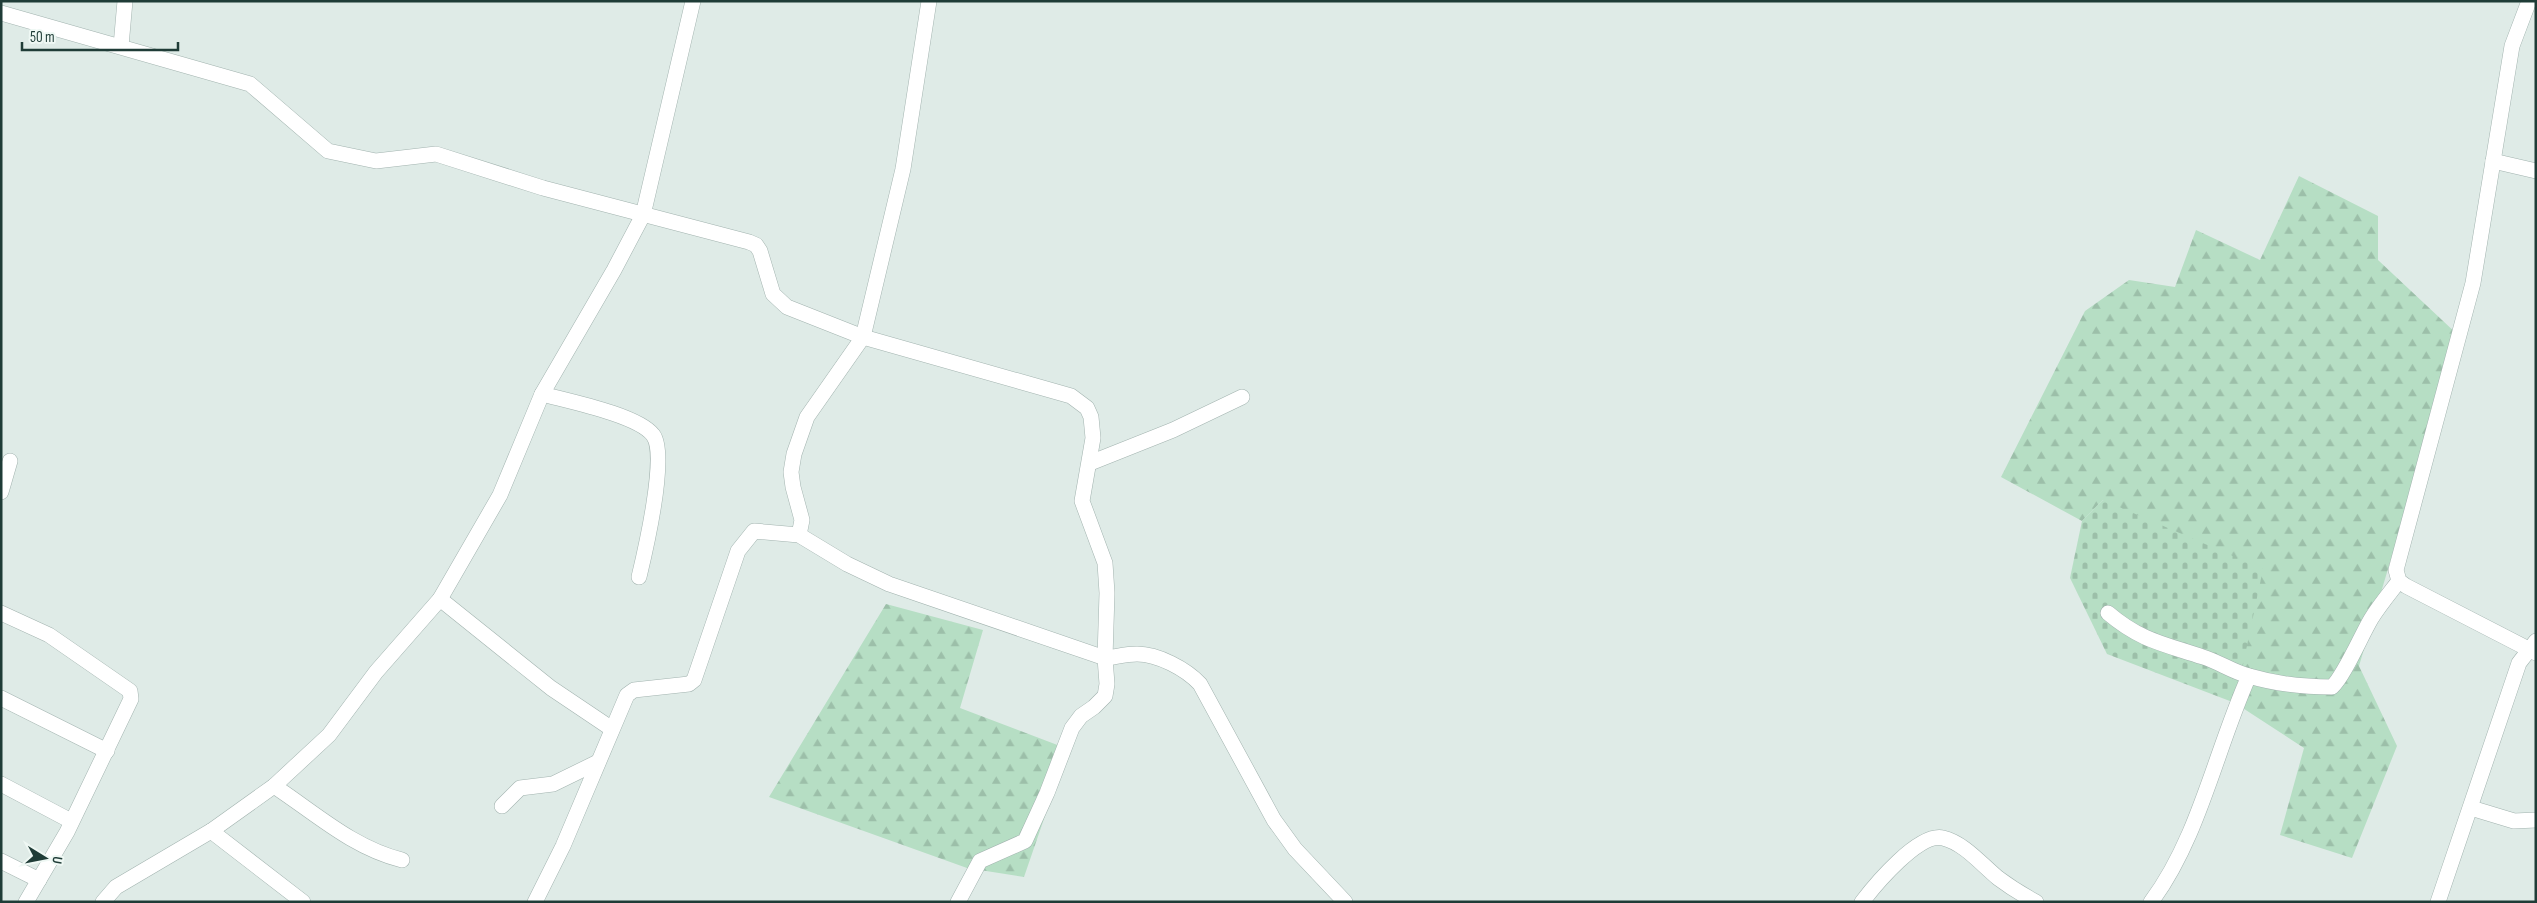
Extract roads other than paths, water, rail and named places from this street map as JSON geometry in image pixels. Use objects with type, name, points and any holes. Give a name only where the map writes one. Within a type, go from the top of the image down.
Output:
[{"type":"street","points":[[121,46],[125,1]]},
{"type":"street","points":[[103,902],[116,887],[211,831],[274,786],[329,734],[376,672],[440,599],[500,495],[542,394],[643,214],[692,1]]},
{"type":"street","points":[[799,535],[802,520],[791,472],[794,454],[808,417],[863,337],[903,169],[930,1]]},
{"type":"street","points":[[2438,902],[2519,663],[2533,648],[2399,581],[2396,570],[2398,555],[2473,282],[2512,46],[2528,1]]},
{"type":"street","points":[[1,13],[250,84],[328,151],[376,162],[436,154],[543,188],[756,245],[773,294],[780,303],[863,337],[1015,379],[1076,399],[1087,408],[1093,424],[1090,463],[1082,500],[1106,563],[1105,658],[1107,684],[1105,696],[1081,716],[1072,728],[1047,793],[1025,841],[980,861],[958,902]]},
{"type":"street","points":[[2493,161],[2536,171]]},
{"type":"street","points":[[542,394],[622,417],[652,433],[658,444],[655,494],[638,577]]},
{"type":"street","points":[[1090,463],[1173,430],[1242,397]]},
{"type":"street","points":[[1,492],[10,461]]},
{"type":"street","points":[[535,902],[563,846],[626,697],[633,690],[689,684],[694,680],[738,551],[744,540],[754,531],[799,535],[847,564],[889,584],[1105,658],[1137,654],[1144,655],[1191,674],[1200,684],[1274,820],[1294,849],[1345,902]]},
{"type":"street","points":[[2108,613],[2128,630],[2170,648],[2205,657],[2249,676],[2303,687],[2332,687],[2340,680],[2344,668],[2372,616],[2399,581]]},
{"type":"street","points":[[440,599],[551,688],[612,729]]},
{"type":"street","points":[[1,613],[49,635],[130,691],[130,703],[107,751],[26,902]]},
{"type":"street","points":[[2151,902],[2184,845],[2234,709],[2249,676]]},
{"type":"street","points":[[1,698],[107,751]]},
{"type":"street","points":[[502,806],[520,788],[553,784],[598,762]]},
{"type":"street","points":[[1,784],[71,821]]},
{"type":"street","points":[[274,786],[360,845],[379,854],[402,860]]},
{"type":"street","points":[[2471,808],[2514,821],[2536,820]]},
{"type":"street","points":[[211,831],[303,902]]},
{"type":"street","points":[[1862,902],[1877,882],[1913,849],[1927,839],[1941,837],[1957,843],[1998,878],[2036,902]]},
{"type":"street","points":[[1,861],[39,880]]}]
